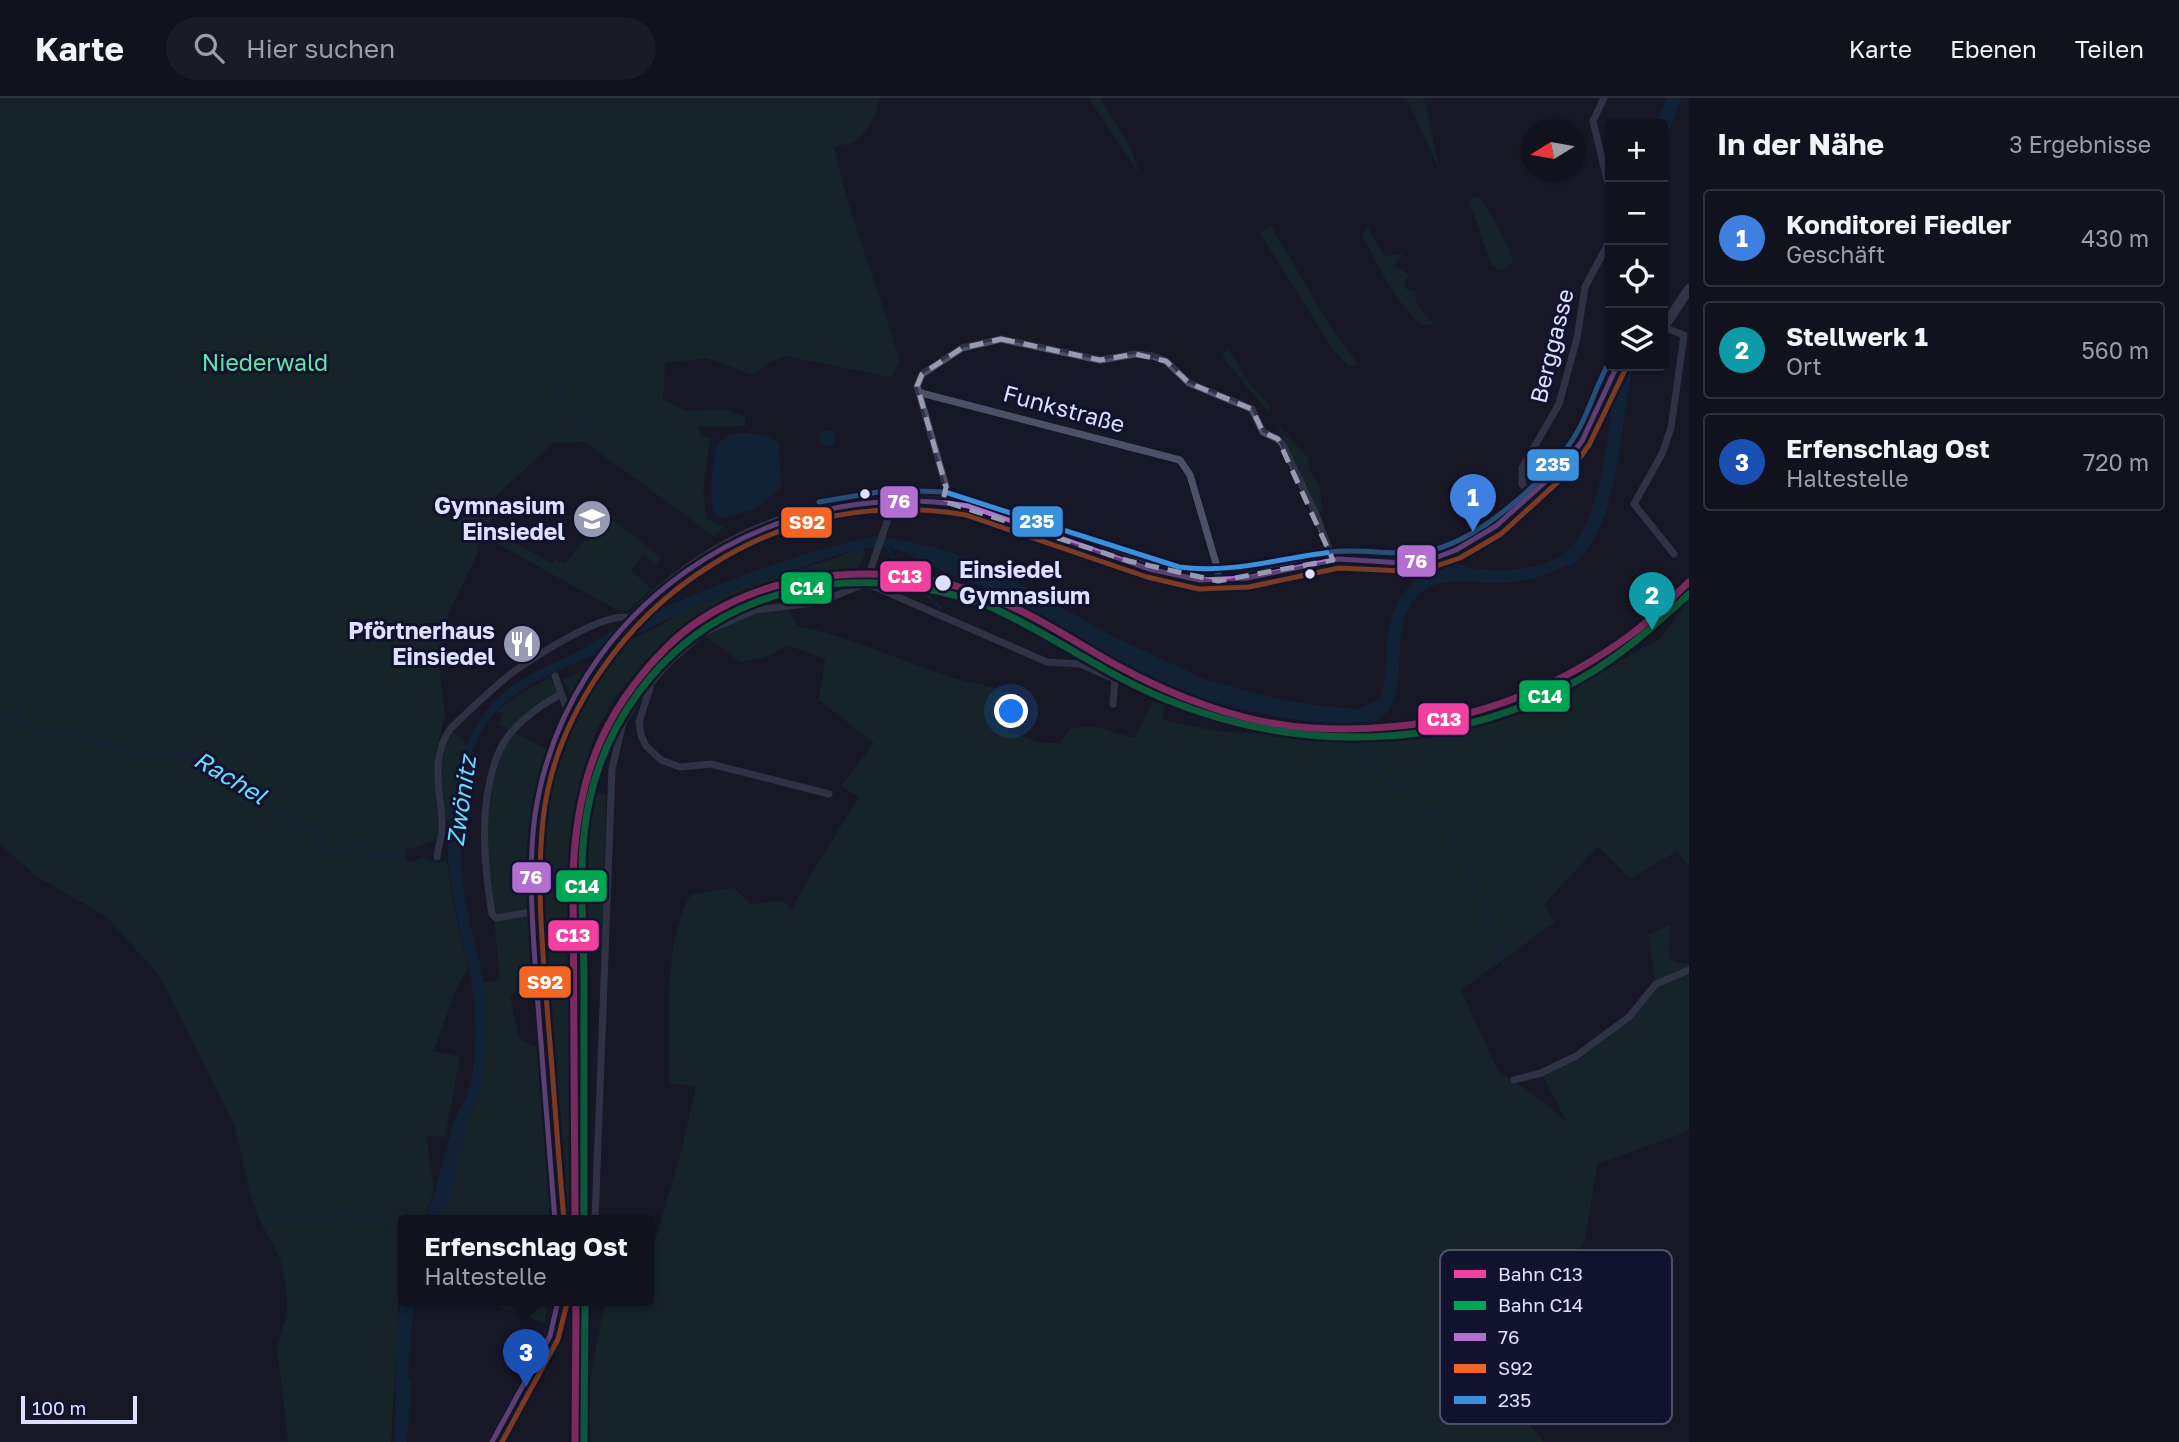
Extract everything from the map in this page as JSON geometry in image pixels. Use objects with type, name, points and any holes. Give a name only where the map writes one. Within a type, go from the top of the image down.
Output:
[{"type":"main road","points":[[1668,320],[1689,289]]},
{"type":"main road","points":[[555,1215],[531,912],[535,810],[567,710],[629,618],[684,570],[745,535],[820,510],[891,499],[943,500],[968,506],[1177,576],[1217,581],[1333,560],[1398,563],[1435,558],[1467,546],[1502,522],[1567,462],[1581,442],[1614,371]]},
{"type":"main road","points":[[492,1442],[550,1336],[557,1306]]},
{"type":"street","points":[[1604,98],[1593,121],[1608,182]]},
{"type":"street","name":"Berggasse","points":[[1531,496],[1522,484],[1522,468],[1548,428],[1559,404],[1574,350],[1585,287],[1607,245]]},
{"type":"street","points":[[1668,329],[1686,336],[1671,428],[1662,454],[1634,504],[1674,554]]},
{"type":"street","points":[[943,500],[946,487],[917,386],[922,374],[962,348],[1002,339],[1100,360],[1135,354],[1167,361],[1189,383],[1252,409],[1263,432],[1278,439],[1316,513],[1333,560]]},
{"type":"street","name":"Funkstraße","points":[[921,393],[1180,460],[1190,475],[1218,570],[1217,581]]},
{"type":"street","points":[[866,583],[883,534],[891,499]]},
{"type":"street","points":[[595,1215],[611,769],[623,722],[638,698],[670,661],[702,633],[726,620],[755,610],[820,602],[866,583],[1046,662],[1080,664],[1115,679],[1113,704]]},
{"type":"street","points":[[437,857],[443,827],[437,771],[443,738],[451,728],[513,673],[547,650],[608,618],[629,618]]},
{"type":"street","points":[[555,676],[559,695],[567,710]]},
{"type":"street","points":[[650,687],[639,722],[646,746],[661,760],[680,766],[711,764],[829,794]]},
{"type":"street","points":[[531,912],[496,918],[492,914],[484,850],[489,792],[498,754],[512,732],[539,707],[559,695]]},
{"type":"street","points":[[1514,1080],[1541,1073],[1576,1056],[1629,1017],[1656,984],[1689,970]]},
{"type":"highlighted area","points":[[1001,339],[1100,360],[1135,354],[1166,361],[1189,383],[1252,409],[1263,432],[1278,439],[1333,560],[1218,581],[1129,561],[943,501],[946,487],[917,386],[922,374],[962,348]]},
{"type":"green space","name":"Niederwald","points":[[0,98],[879,98],[874,117],[862,135],[851,143],[834,148],[848,202],[900,363],[890,377],[786,356],[770,362],[753,375],[706,358],[665,363],[663,399],[685,411],[725,410],[745,417],[746,426],[699,427],[700,436],[710,438],[703,491],[707,519],[724,527],[714,536],[585,442],[553,443],[495,497],[500,506],[482,535],[476,557],[448,614],[441,641],[439,664],[445,716],[435,755],[438,840],[406,850],[406,860],[411,863],[422,857],[438,862],[447,861],[453,904],[468,968],[455,991],[434,1051],[460,1057],[445,1137],[426,1136],[434,1190],[425,1215],[398,1215],[398,1306],[391,1442],[288,1442],[277,1347],[287,1314],[286,1283],[280,1258],[259,1219],[250,1194],[235,1126],[159,975],[107,917],[36,876],[0,844]]},
{"type":"green space","points":[[1089,98],[1100,98],[1131,148],[1140,175]]},
{"type":"green space","points":[[1406,98],[1424,98],[1440,170]]},
{"type":"green space","points":[[1476,197],[1482,199],[1509,248],[1513,262],[1502,270],[1492,266],[1469,201]]},
{"type":"green space","points":[[1271,226],[1332,329],[1358,364],[1349,367],[1334,351],[1260,233]]},
{"type":"green space","points":[[1368,228],[1385,257],[1403,253],[1393,266],[1409,274],[1404,285],[1407,290],[1416,291],[1418,305],[1435,324],[1422,325],[1395,294],[1362,235]]},
{"type":"green space","points":[[1229,350],[1250,384],[1270,405],[1268,412],[1225,360],[1222,353]]},
{"type":"green space","points":[[1276,423],[1308,458],[1310,472],[1319,484],[1323,511],[1319,511]]},
{"type":"green space","points":[[606,515],[662,558],[656,565],[644,555],[631,570],[651,589],[629,610],[617,610],[491,540],[496,530],[503,537],[552,563],[555,560],[565,563],[584,541],[587,542]]},
{"type":"green space","points":[[864,546],[865,553],[859,567],[777,579],[727,597],[690,620],[649,656],[615,697],[598,727],[579,781],[569,860],[570,1215],[440,1215],[452,1187],[468,1122],[476,1104],[486,1001],[483,983],[500,979],[485,828],[495,763],[512,732],[499,725],[503,712],[494,713],[516,696],[549,678],[559,695],[513,732],[552,752],[535,810],[536,976],[510,996],[519,1038],[545,1052],[537,910],[539,810],[561,744],[580,718],[563,679],[580,672],[599,678],[621,643],[657,628],[681,612],[745,586],[833,559]]},
{"type":"green space","points":[[1689,600],[1689,866],[1677,851],[1630,879],[1598,846],[1544,904],[1555,922],[1461,990],[1498,1071],[1533,1094],[1567,1122],[1541,1073],[1574,1057],[1604,1036],[1656,984],[1648,935],[1670,924],[1669,958],[1677,963],[1689,964],[1689,1131],[1597,1164],[1585,1240],[1579,1250],[1440,1250],[1440,1424],[1529,1424],[1544,1442],[584,1442],[586,1375],[592,1368],[604,1306],[654,1306],[654,1242],[681,1153],[696,1086],[669,1083],[669,986],[675,937],[682,914],[691,894],[734,888],[752,905],[782,900],[792,910],[859,797],[841,786],[874,743],[819,700],[825,659],[787,645],[764,658],[740,662],[704,635],[699,627],[733,609],[789,609],[797,626],[837,636],[934,672],[1004,690],[1021,698],[1029,704],[1006,705],[1007,732],[1044,743],[1060,743],[1070,729],[1093,726],[1134,738],[1153,701],[1164,705],[1163,720],[1215,731],[1333,739],[1439,735],[1546,703],[1661,638]]},
{"type":"green space","points":[[453,731],[466,743],[450,819],[444,818],[440,773],[443,751]]},
{"type":"green space","points":[[591,792],[606,795],[602,940],[581,940],[582,849]]},
{"type":"green space","points":[[498,1306],[547,1306],[545,1323]]},
{"type":"water","points":[[824,430],[830,430],[835,438],[833,444],[824,446],[819,441],[819,435]]},
{"type":"water","points":[[731,434],[769,436],[779,443],[781,487],[759,507],[724,518],[715,514],[711,497],[717,444]]},
{"type":"water","points":[[877,536],[930,546],[986,565],[1114,637],[1207,680],[1281,700],[1358,709],[1380,699],[1392,615],[1406,591],[1424,573],[1446,564],[1491,570],[1531,567],[1557,558],[1578,543],[1586,551],[1561,568],[1533,578],[1500,583],[1449,582],[1426,589],[1417,596],[1407,611],[1402,629],[1398,685],[1394,701],[1385,715],[1370,724],[1357,726],[1267,715],[1195,696],[1127,666],[1057,623],[1013,600],[908,554],[883,547],[843,553],[719,597],[525,688],[495,712],[481,731],[465,781],[462,865],[468,913],[485,991],[484,1064],[477,1101],[468,1123],[449,1199],[441,1215],[427,1215],[452,1128],[471,1081],[475,1056],[473,992],[451,887],[448,851],[450,814],[457,775],[462,756],[478,722],[497,698],[517,683],[634,621],[738,577],[845,543]]},
{"type":"water","points":[[400,1306],[414,1306],[408,1377],[412,1382],[407,1442],[395,1442],[396,1333]]},
{"type":"waterway","name":"Zwönitz","points":[[1666,119],[1674,98]]},
{"type":"waterway","points":[[536,367],[551,380],[578,418],[584,422],[585,431],[600,439]]},
{"type":"waterway","name":"Zwönitz","points":[[1569,559],[1584,542],[1604,495],[1625,371]]},
{"type":"waterway","points":[[885,545],[899,565]]},
{"type":"waterway","points":[[917,586],[941,608]]},
{"type":"waterway","name":"Rachel","points":[[0,719],[17,710],[22,722],[45,733],[82,732],[111,747],[164,758],[176,752],[183,755],[189,752],[189,757],[211,764],[250,791],[266,797],[271,806],[286,818],[317,827],[320,843],[334,854],[352,843],[372,854],[405,858]]},
{"type":"waterway","points":[[1351,741],[1378,766],[1382,776],[1409,794]]},
{"type":"waterway","points":[[1418,806],[1440,821],[1454,843]]},
{"type":"waterway","points":[[1465,854],[1504,966]]},
{"type":"waterway","name":"Rachel","points":[[421,860],[434,862]]},
{"type":"waterway","points":[[340,1216],[350,1214],[374,1219]]},
{"type":"waterway","points":[[267,1218],[283,1221],[335,1215]]},
{"type":"waterway","points":[[379,1221],[391,1230]]},
{"type":"rail line","name":"C13","points":[[575,1215],[573,876],[575,842],[586,780],[609,724],[644,672],[681,634],[731,602],[769,588],[827,576],[888,575],[949,584],[1008,605],[1138,677],[1210,707],[1286,725],[1355,729],[1440,720],[1481,710],[1559,679],[1597,658],[1640,627],[1689,582]]},
{"type":"rail line","name":"C14","points":[[584,1215],[582,871],[584,834],[591,796],[602,759],[618,724],[638,692],[691,638],[724,617],[759,601],[817,586],[875,583],[933,590],[991,607],[1142,689],[1216,717],[1269,729],[1322,736],[1375,737],[1428,731],[1480,720],[1531,703],[1580,679],[1610,660],[1689,594]]},
{"type":"rail line","name":"C13","points":[[575,1442],[576,1306]]},
{"type":"rail line","name":"C14","points":[[584,1442],[585,1306]]},
{"type":"transit line","name":"235","points":[[819,502],[890,490],[945,492],[1179,567],[1199,569],[1237,567],[1344,551],[1428,551],[1447,545],[1489,522],[1546,473],[1579,430],[1605,370]]},
{"type":"transit line","name":"76","points":[[555,1215],[533,934],[531,884],[535,815],[554,741],[587,675],[632,618],[687,570],[750,535],[819,511],[893,501],[968,506],[1149,569],[1200,580],[1247,578],[1338,559],[1403,563],[1435,558],[1456,550],[1496,526],[1565,464],[1582,441],[1615,371]]},
{"type":"transit line","name":"S92","points":[[564,1215],[540,895],[543,820],[550,781],[562,744],[579,707],[600,673],[624,641],[651,612],[681,586],[742,547],[803,523],[867,511],[900,510],[966,515],[1147,577],[1199,589],[1249,587],[1339,568],[1403,571],[1436,566],[1460,558],[1501,534],[1571,470],[1589,445],[1625,371]]},
{"type":"transit line","name":"76","points":[[492,1442],[550,1336],[557,1306]]},
{"type":"transit line","name":"S92","points":[[502,1442],[558,1339],[566,1306]]},
{"type":"place","name":"Gymnasium Einsiedel","points":[[592,519]]},
{"type":"place","name":"Konditorei Fiedler","points":[[1473,532]]},
{"type":"place","name":"Einsiedel Gymnasium","points":[[943,583]]},
{"type":"place","name":"Stellwerk 1","points":[[1652,630]]},
{"type":"place","name":"Pförtnerhaus Einsiedel","points":[[522,644]]},
{"type":"place","name":"Erfenschlag Ost","points":[[526,1387]]}]
